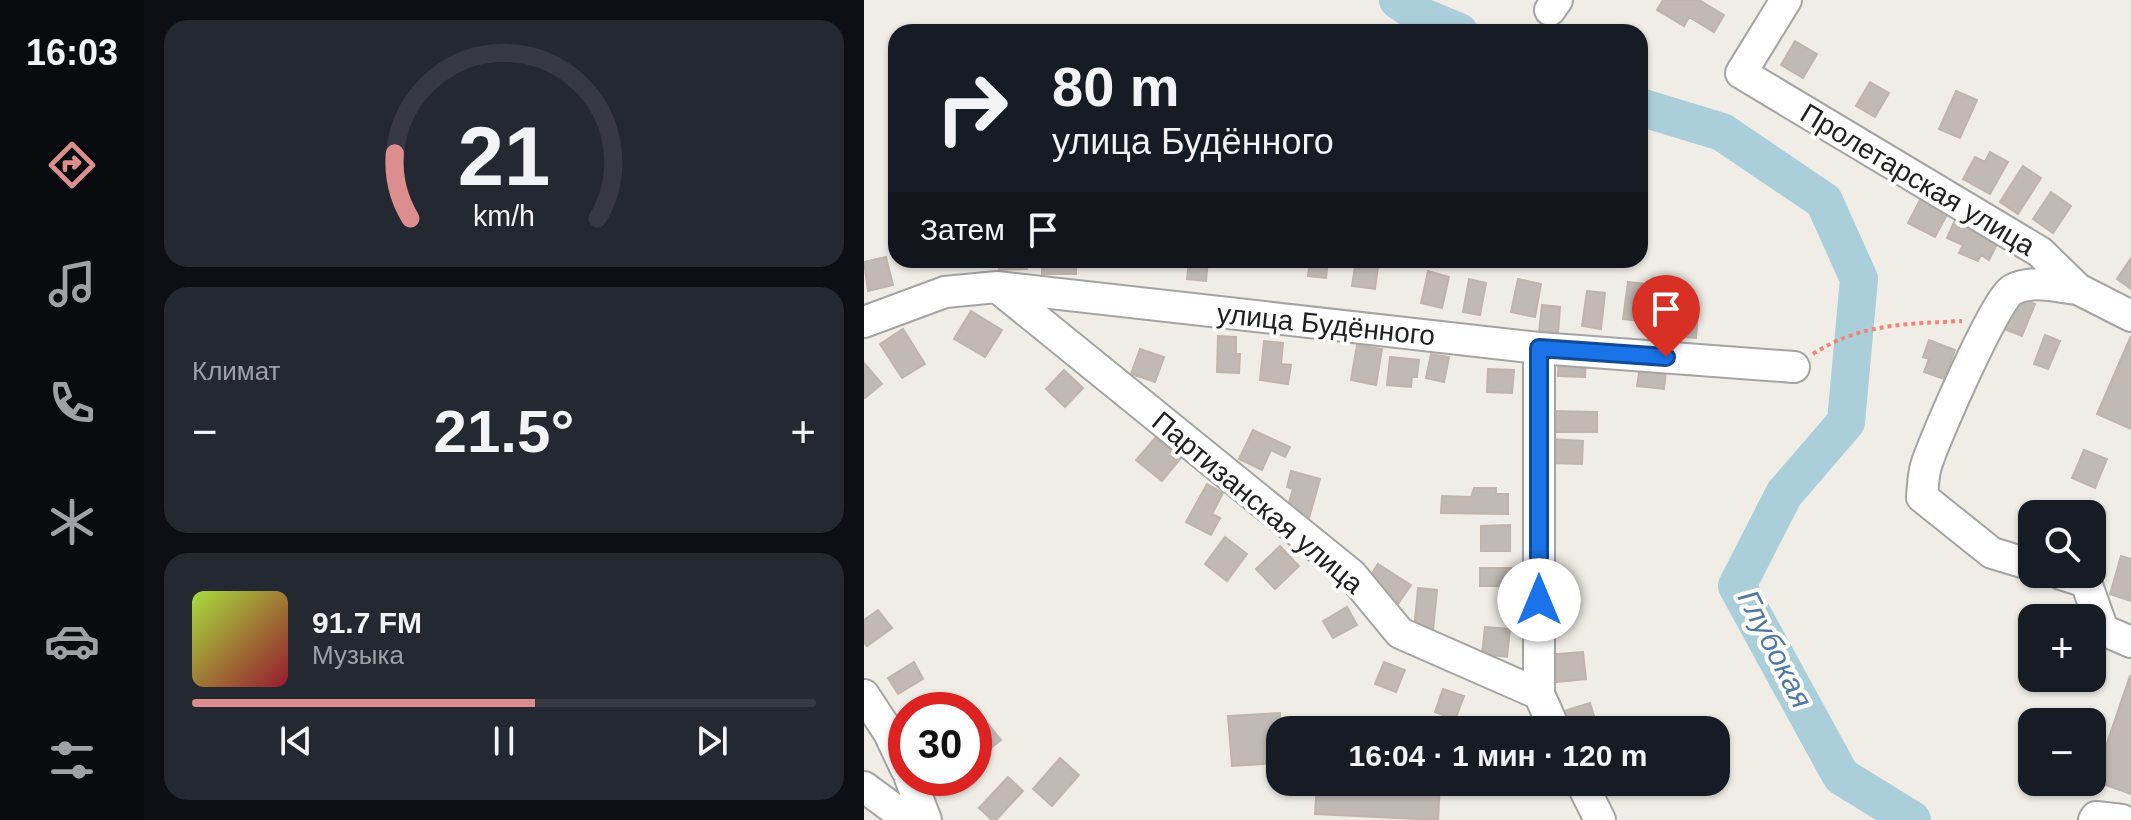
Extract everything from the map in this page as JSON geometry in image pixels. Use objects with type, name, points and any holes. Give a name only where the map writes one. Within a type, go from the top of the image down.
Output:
[{"type":"street","name":"Пролетарская улица","points":[[1786,0],[1741,73],[2040,252],[2078,289],[2131,316]]},
{"type":"street","points":[[2018,561],[1992,553],[1922,497],[1925,469],[1939,432],[1992,319],[2008,292],[2027,284],[2078,289]]},
{"type":"street","name":"улица Будённого","points":[[864,322],[945,292],[997,287],[1539,348],[1794,367]]},
{"type":"street","name":"Партизанская улица","points":[[997,287],[1352,575],[1400,633],[1539,694]]},
{"type":"street","points":[[1539,348],[1539,694],[1549,716]]},
{"type":"street","points":[[2080,588],[2103,630],[2131,642]]},
{"type":"street","points":[[864,695],[888,731]]},
{"type":"street","points":[[864,787],[909,820]]},
{"type":"street","points":[[917,796],[926,820]]},
{"type":"street","points":[[1588,796],[1600,820]]},
{"type":"street","points":[[2094,820],[2096,817],[2122,820]]},
{"type":"path","points":[[1832,341],[1883,325],[1992,319]]},
{"type":"building","points":[[1663,0],[1699,0],[1724,15],[1714,32],[1689,17],[1684,26],[1657,10]]},
{"type":"building","points":[[1795,41],[1817,54],[1803,78],[1781,65]]},
{"type":"building","points":[[1870,82],[1889,93],[1875,117],[1856,106]]},
{"type":"building","points":[[1956,91],[1977,100],[1960,138],[1939,129]]},
{"type":"building","points":[[1990,152],[2008,162],[1990,194],[1963,179],[1975,157],[1985,162]]},
{"type":"building","points":[[2023,166],[2041,178],[2018,214],[2000,202]]},
{"type":"building","points":[[2051,192],[2071,206],[2053,233],[2033,219]]},
{"type":"building","points":[[1921,198],[1948,213],[1935,237],[1908,223]]},
{"type":"building","points":[[1955,220],[1999,240],[1989,260],[1981,255],[1978,261],[1959,253],[1963,245],[1947,238]]},
{"type":"building","points":[[886,257],[893,285],[868,291],[864,262]]},
{"type":"building","points":[[2131,258],[2131,289],[2117,279]]},
{"type":"building","points":[[999,268],[1027,268],[1027,269]]},
{"type":"building","points":[[1042,268],[1076,268],[1076,274],[1042,274]]},
{"type":"building","points":[[1188,268],[1207,268],[1206,281],[1187,279]]},
{"type":"building","points":[[1309,268],[1327,268],[1326,278],[1308,276]]},
{"type":"building","points":[[1355,268],[1378,268],[1375,289],[1352,286]]},
{"type":"building","points":[[1428,271],[1449,277],[1442,308],[1421,303]]},
{"type":"building","points":[[1469,279],[1486,283],[1480,315],[1463,312]]},
{"type":"building","points":[[1518,279],[1541,284],[1535,317],[1511,312]]},
{"type":"building","points":[[1628,282],[1646,284],[1642,321],[1623,319]]},
{"type":"building","points":[[1587,291],[1605,293],[1601,329],[1582,326]]},
{"type":"building","points":[[2012,295],[2035,304],[2022,336],[1999,327]]},
{"type":"building","points":[[1542,305],[1560,307],[1558,334],[1539,332]]},
{"type":"building","points":[[971,311],[1002,330],[985,357],[954,339]]},
{"type":"building","points":[[1674,311],[1698,313],[1696,338],[1672,336]]},
{"type":"building","points":[[903,329],[925,364],[902,378],[880,344]]},
{"type":"building","points":[[2045,335],[2060,341],[2048,369],[2034,364]]},
{"type":"building","points":[[1218,336],[1236,337],[1236,354],[1240,354],[1239,373],[1217,372]]},
{"type":"building","points":[[2131,336],[2131,429],[2097,414]]},
{"type":"building","points":[[1929,340],[1955,350],[1944,379],[1924,372],[1929,359],[1923,357]]},
{"type":"building","points":[[1264,341],[1283,343],[1281,364],[1291,365],[1288,384],[1260,380]]},
{"type":"building","points":[[1357,345],[1382,349],[1376,385],[1351,380]]},
{"type":"building","points":[[1140,349],[1164,357],[1155,382],[1131,374]]},
{"type":"building","points":[[1431,354],[1449,357],[1444,382],[1426,378]]},
{"type":"building","points":[[1390,357],[1419,360],[1417,377],[1412,377],[1411,387],[1387,385]]},
{"type":"building","points":[[1559,358],[1586,360],[1585,377],[1558,376]]},
{"type":"building","points":[[864,363],[882,384],[865,398],[864,396]]},
{"type":"building","points":[[1640,367],[1666,370],[1664,389],[1637,386]]},
{"type":"building","points":[[1488,369],[1514,370],[1512,393],[1487,392]]},
{"type":"building","points":[[1064,370],[1083,388],[1065,407],[1046,389]]},
{"type":"building","points":[[1550,411],[1597,412],[1597,432],[1550,432]]},
{"type":"building","points":[[1253,430],[1290,447],[1285,457],[1271,450],[1262,470],[1239,459]]},
{"type":"building","points":[[1155,438],[1181,458],[1162,481],[1136,460]]},
{"type":"building","points":[[1550,439],[1583,441],[1582,464],[1549,463]]},
{"type":"building","points":[[2084,450],[2107,459],[2095,488],[2072,478]]},
{"type":"building","points":[[1291,471],[1320,479],[1309,518],[1286,512],[1293,489],[1287,487]]},
{"type":"building","points":[[1207,484],[1223,493],[1212,514],[1220,518],[1211,535],[1186,522]]},
{"type":"building","points":[[1474,488],[1496,488],[1496,494],[1508,494],[1508,514],[1441,513],[1442,496],[1471,497]]},
{"type":"building","points":[[1510,525],[1510,551],[1481,551],[1481,526]]},
{"type":"building","points":[[1225,537],[1247,554],[1227,581],[1205,564]]},
{"type":"building","points":[[1280,546],[1299,566],[1275,589],[1256,569]]},
{"type":"building","points":[[2121,556],[2131,559],[2131,601],[2110,594]]},
{"type":"building","points":[[1378,564],[1411,585],[1398,604],[1366,583]]},
{"type":"building","points":[[1480,568],[1511,568],[1511,586],[1480,586]]},
{"type":"building","points":[[1418,588],[1437,590],[1433,631],[1414,630]]},
{"type":"building","points":[[1347,607],[1357,625],[1333,638],[1323,621]]},
{"type":"building","points":[[878,610],[892,628],[867,646],[864,642],[864,620]]},
{"type":"building","points":[[1485,627],[1510,629],[1507,657],[1482,654]]},
{"type":"building","points":[[1583,652],[1586,679],[1548,683],[1545,655]]},
{"type":"building","points":[[914,662],[923,679],[897,692],[888,678]]},
{"type":"building","points":[[1384,662],[1405,670],[1396,692],[1375,684]]},
{"type":"building","points":[[2131,676],[2131,794],[2106,785],[2106,746]]},
{"type":"building","points":[[1443,689],[1464,696],[1456,716],[1435,712]]},
{"type":"building","points":[[1590,703],[1594,716],[1562,716],[1561,712]]},
{"type":"building","points":[[1280,713],[1280,716],[1266,716],[1266,764],[1232,766],[1228,716]]},
{"type":"building","points":[[992,729],[1001,740],[992,747]]},
{"type":"building","points":[[1060,758],[1079,775],[1052,806],[1033,789]]},
{"type":"building","points":[[1008,777],[1023,791],[996,820],[979,808]]},
{"type":"building","points":[[1316,796],[1439,796],[1438,820],[1315,814]]},
{"type":"waterway","name":"Глубокая","points":[[1398,0],[1440,24]]},
{"type":"waterway","name":"Глубокая","points":[[1648,109],[1722,132],[1824,201],[1859,279],[1846,422],[1784,494],[1737,586],[1841,776],[1912,820]]},
{"type":"route","points":[[1539,600],[1539,348],[1666,357]]}]
